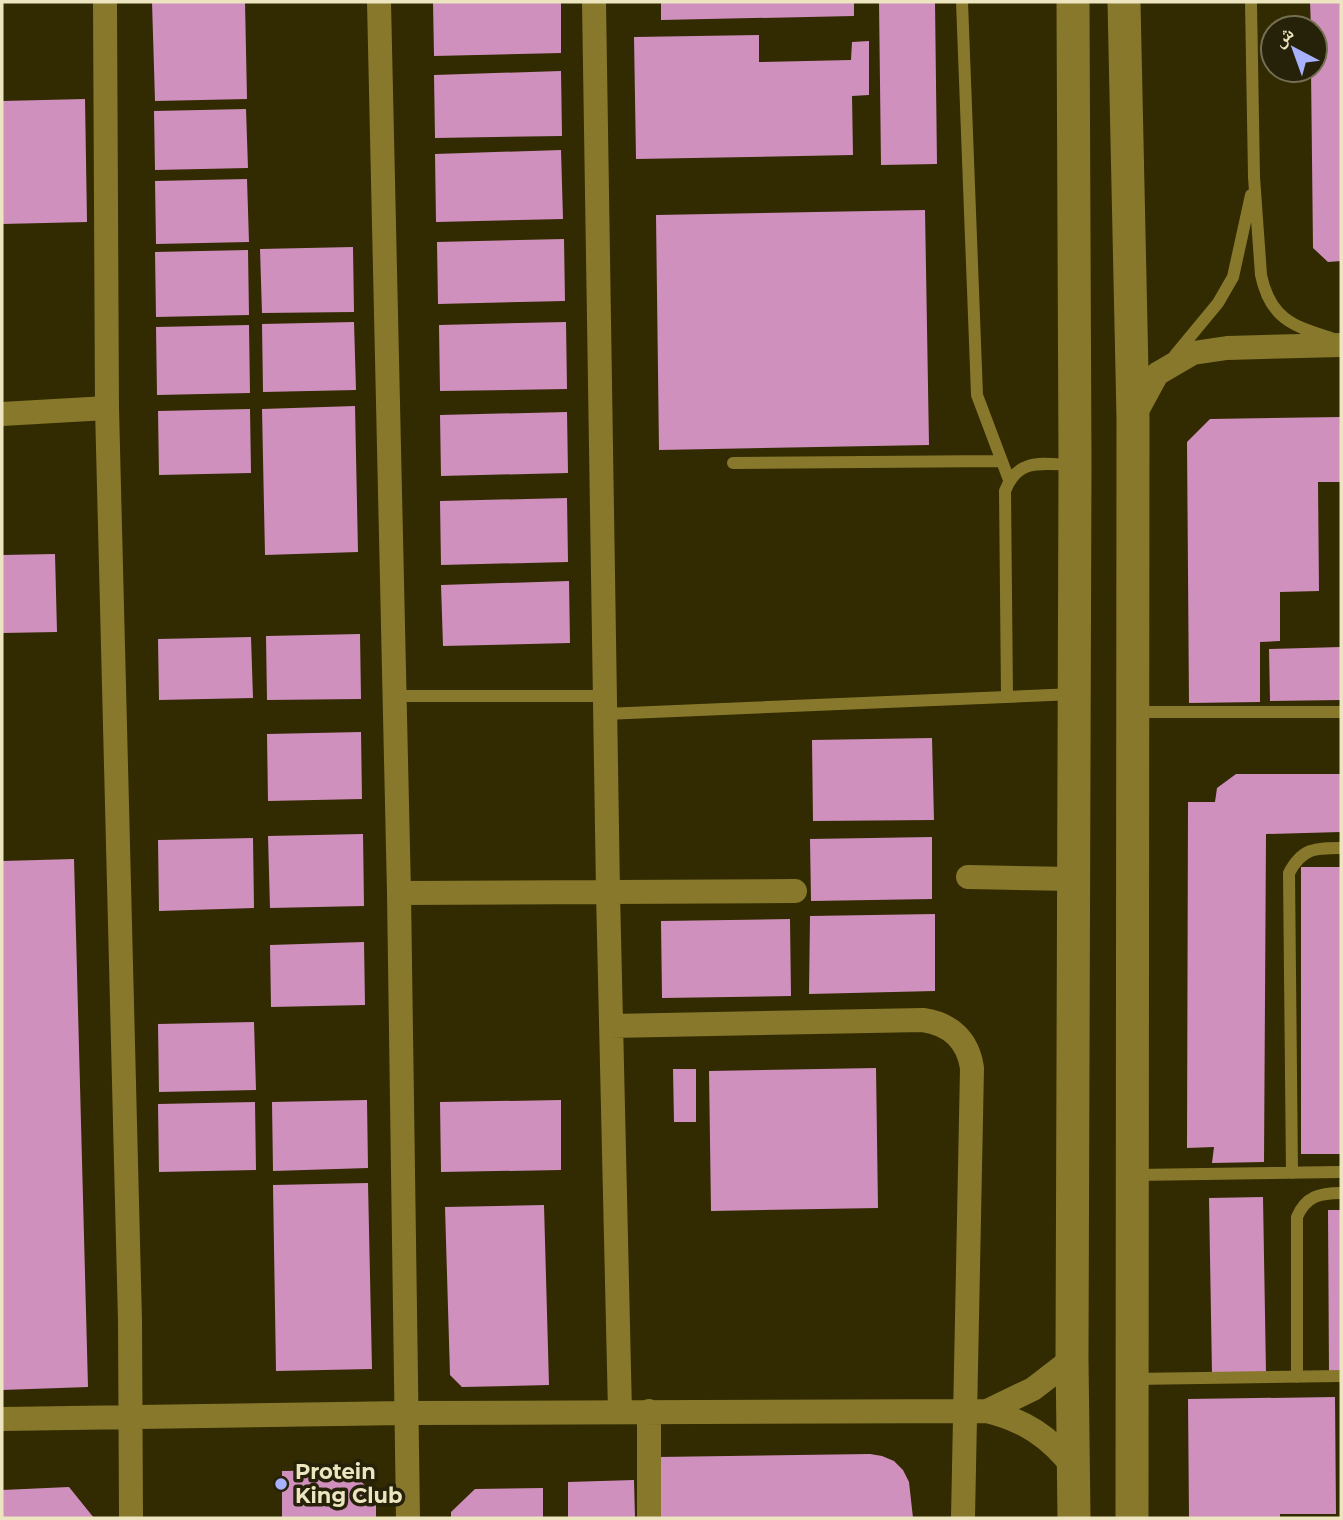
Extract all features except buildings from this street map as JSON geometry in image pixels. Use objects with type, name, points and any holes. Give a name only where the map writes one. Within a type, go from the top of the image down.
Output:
[{"type":"main road","points":[[1073,2],[1074,1518]]},
{"type":"main road","points":[[1124,2],[1133,418],[1132,1518]]},
{"type":"street","points":[[105,2],[107,408],[130,1321],[131,1518]]},
{"type":"street","points":[[379,2],[399,893],[408,1518]]},
{"type":"street","points":[[594,2],[608,892],[620,1412]]},
{"type":"street","points":[[1133,418],[1157,374],[1194,353],[1247,347],[1341,343]]},
{"type":"street","points":[[2,414],[107,408]]},
{"type":"street","points":[[968,877],[1074,879]]},
{"type":"street","points":[[399,893],[795,891]]},
{"type":"street","points":[[611,1026],[923,1020],[947,1027],[957,1035],[970,1056],[972,1068],[976,1411],[963,1518]]},
{"type":"street","points":[[976,1411],[1032,1389],[1072,1359]]},
{"type":"street","points":[[2,1419],[649,1411],[976,1411],[1008,1416],[1027,1425],[1060,1450],[1073,1467]]},
{"type":"street","points":[[649,1411],[649,1518]]},
{"type":"lane","points":[[962,2],[977,395],[1009,480]]},
{"type":"lane","points":[[1251,2],[1254,177],[1261,275],[1269,299],[1287,321],[1341,343]]},
{"type":"lane","points":[[1157,374],[1200,327],[1233,277],[1254,177]]},
{"type":"lane","points":[[733,463],[1002,461]]},
{"type":"lane","points":[[1007,696],[1005,491],[1009,480],[1026,466],[1037,463],[1075,465]]},
{"type":"lane","points":[[395,696],[605,705],[1074,694]]},
{"type":"lane","points":[[1132,712],[1341,712]]},
{"type":"lane","points":[[1292,1172],[1289,873],[1296,860],[1307,851],[1341,848]]},
{"type":"lane","points":[[1131,1175],[1341,1172]]},
{"type":"lane","points":[[1297,1377],[1297,1217],[1307,1200],[1316,1195],[1341,1193]]},
{"type":"lane","points":[[1132,1379],[1341,1376]]},
{"type":"place","name":"Protein King Club","points":[[281,1484]]}]
